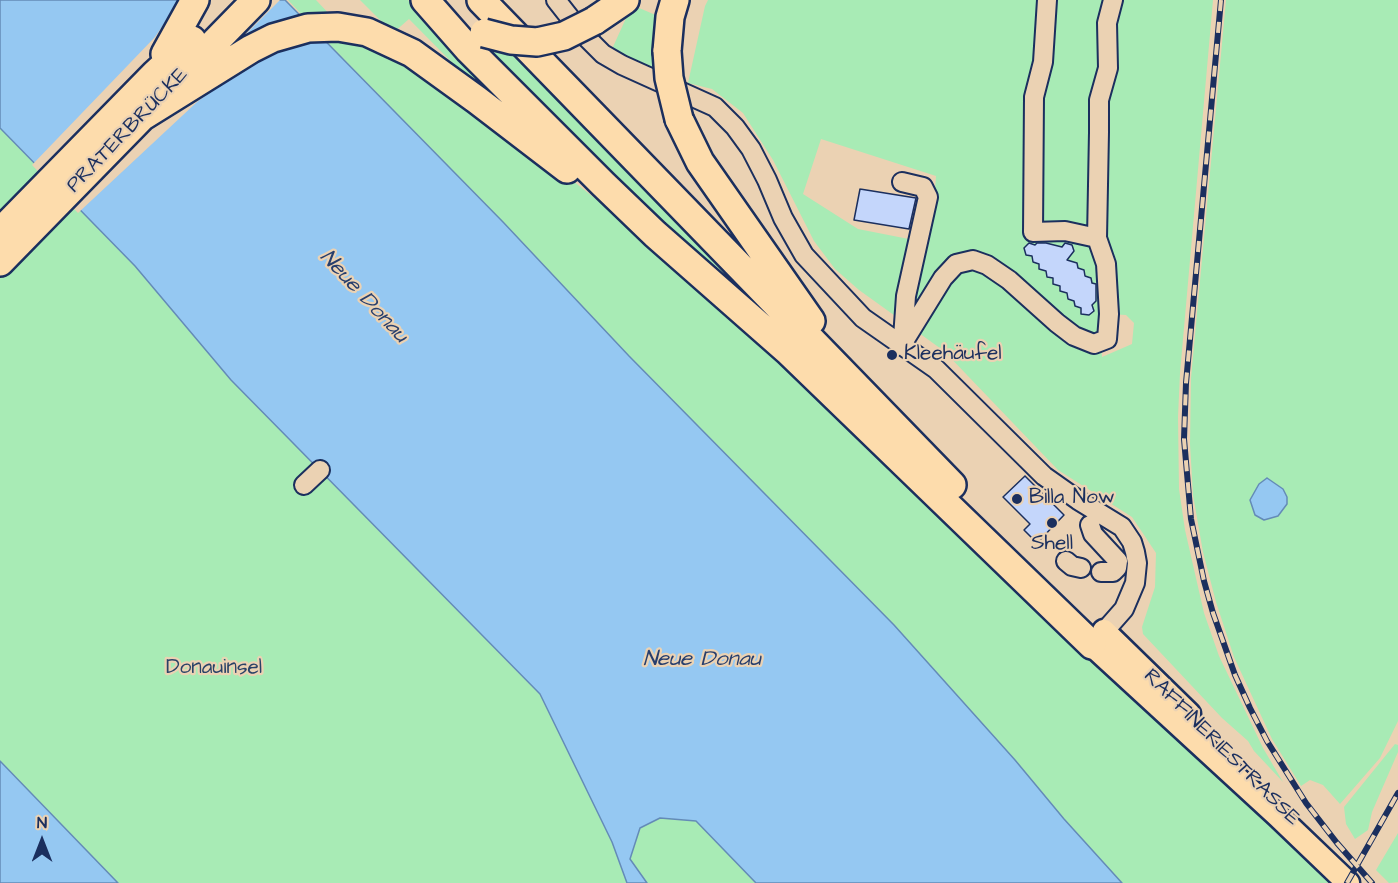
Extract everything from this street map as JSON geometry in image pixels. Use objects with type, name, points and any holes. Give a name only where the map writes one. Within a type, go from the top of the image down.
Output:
[{"type":"highway","points":[[155,74],[195,0]]},
{"type":"highway","name":"PRATERBRÜCKE","points":[[0,232],[231,0]]},
{"type":"highway","name":"PRATERBRÜCKE","points":[[0,262],[256,0]]},
{"type":"highway","points":[[425,0],[446,26],[502,83],[655,234],[788,351],[1098,638]]},
{"type":"highway","points":[[432,0],[462,22],[484,33],[511,40],[537,42],[564,36],[594,21],[625,0]]},
{"type":"highway","points":[[481,0],[1002,535],[1098,638]]},
{"type":"highway","points":[[675,0],[670,17],[667,51],[671,92],[679,120],[700,162],[795,300],[877,408]]},
{"type":"highway","points":[[140,118],[251,49],[273,38],[290,31],[323,26],[352,28],[383,38],[429,65],[655,234]]},
{"type":"main road","name":"RAFFINERIESTRASSE","points":[[1098,638],[1206,730],[1296,822],[1341,876]]},
{"type":"street","points":[[556,0],[582,33],[603,54],[622,65],[715,107],[729,120],[751,149],[783,218],[804,255],[863,318],[936,369],[1044,476],[1122,527],[1132,542],[1135,552],[1137,563],[1135,583],[1124,609],[1098,638]]},
{"type":"street","points":[[1047,0],[1043,62],[1034,97],[1033,232],[1065,231],[1097,238]]},
{"type":"street","points":[[901,346],[943,278],[956,264],[973,260],[987,265],[1009,280],[1057,324],[1074,336],[1094,344],[1107,339],[1109,314],[1107,264],[1097,238],[1099,100],[1108,68],[1107,23],[1113,0]]},
{"type":"street","points":[[901,346],[906,296],[928,197],[923,187],[902,182]]},
{"type":"street","points":[[304,485],[320,470]]},
{"type":"street","points":[[1090,525],[1093,534],[1118,561],[1117,568],[1113,572],[1101,572]]},
{"type":"green space","points":[[288,0],[316,0],[332,17],[306,19]]},
{"type":"green space","points":[[360,0],[408,0],[548,146],[497,108],[409,19],[393,33]]},
{"type":"green space","points":[[708,0],[1213,0],[1180,373],[1179,489],[1185,530],[1204,613],[1219,656],[1263,748],[1283,782],[1254,751],[1248,741],[1222,718],[1143,634],[1142,627],[1155,587],[1156,553],[1132,517],[1058,470],[944,351],[859,290],[835,269],[814,241],[773,160],[743,113],[712,89],[688,83]],"holes":[[[821,139],[936,176],[933,218],[924,242],[858,229],[803,194]],[[1099,315],[1126,315],[1134,323],[1132,344],[1102,357]]]},
{"type":"green space","points":[[1226,0],[1398,0],[1398,721],[1380,758],[1340,804],[1323,785],[1310,780],[1301,786],[1272,739],[1234,657],[1216,602],[1203,552],[1193,495],[1190,444],[1191,378]]},
{"type":"green space","points":[[632,5],[658,16],[652,68],[612,49]]},
{"type":"green space","points":[[334,39],[375,48],[406,64],[545,166],[573,181],[668,256],[1340,883],[1122,883],[894,625],[629,356],[503,222],[326,41]]},
{"type":"green space","points":[[479,45],[500,52],[524,55],[928,474],[607,179]]},
{"type":"green space","name":"Donauinsel","points":[[0,128],[135,266],[231,380],[540,694],[612,842],[627,883],[118,883],[0,761]]},
{"type":"green space","points":[[1395,744],[1398,745],[1398,752],[1372,812],[1368,830],[1355,839],[1346,824],[1344,807]]},
{"type":"green space","points":[[660,818],[696,821],[756,883],[647,883],[629,859],[640,828]]},
{"type":"green space","points":[[1398,833],[1398,882],[1389,883],[1376,870]]},
{"type":"water","name":"Neue Donau","points":[[0,0],[285,0],[503,222],[629,356],[894,625],[1122,883],[756,883],[696,821],[660,818],[640,828],[630,859],[647,883],[627,883],[612,842],[540,694],[231,380],[135,266],[0,128]]},
{"type":"water","points":[[1267,478],[1283,489],[1287,497],[1287,504],[1278,516],[1264,520],[1255,515],[1250,500],[1259,484]]},
{"type":"water","points":[[0,761],[118,883],[0,883]]},
{"type":"pier","points":[[180,0],[280,0],[230,50],[314,39],[277,49],[237,71],[197,102],[78,213],[32,165],[155,37]]},
{"type":"building","points":[[860,189],[916,198],[909,229],[854,220]]},
{"type":"building","points":[[1029,243],[1035,245],[1046,243],[1062,247],[1065,243],[1072,245],[1074,251],[1067,260],[1077,263],[1078,268],[1084,270],[1085,276],[1091,278],[1092,283],[1096,284],[1096,301],[1092,305],[1094,311],[1089,315],[1081,314],[1081,308],[1068,299],[1067,293],[1060,291],[1060,286],[1053,284],[1053,278],[1047,277],[1046,271],[1039,269],[1039,264],[1033,262],[1032,256],[1026,255],[1024,248]]},
{"type":"building","points":[[1025,476],[1064,515],[1037,543],[1024,530],[1030,524],[1003,497]]},
{"type":"railway","points":[[1221,0],[1186,383],[1184,439],[1191,519],[1213,613],[1235,675],[1250,708],[1267,741],[1306,803],[1372,883]]},
{"type":"railway","points":[[1347,883],[1398,793]]},
{"type":"place","name":"Kleehäufel","points":[[892,355]]},
{"type":"place","name":"Billa Now","points":[[1017,499]]},
{"type":"place","name":"Shell","points":[[1052,523]]}]
